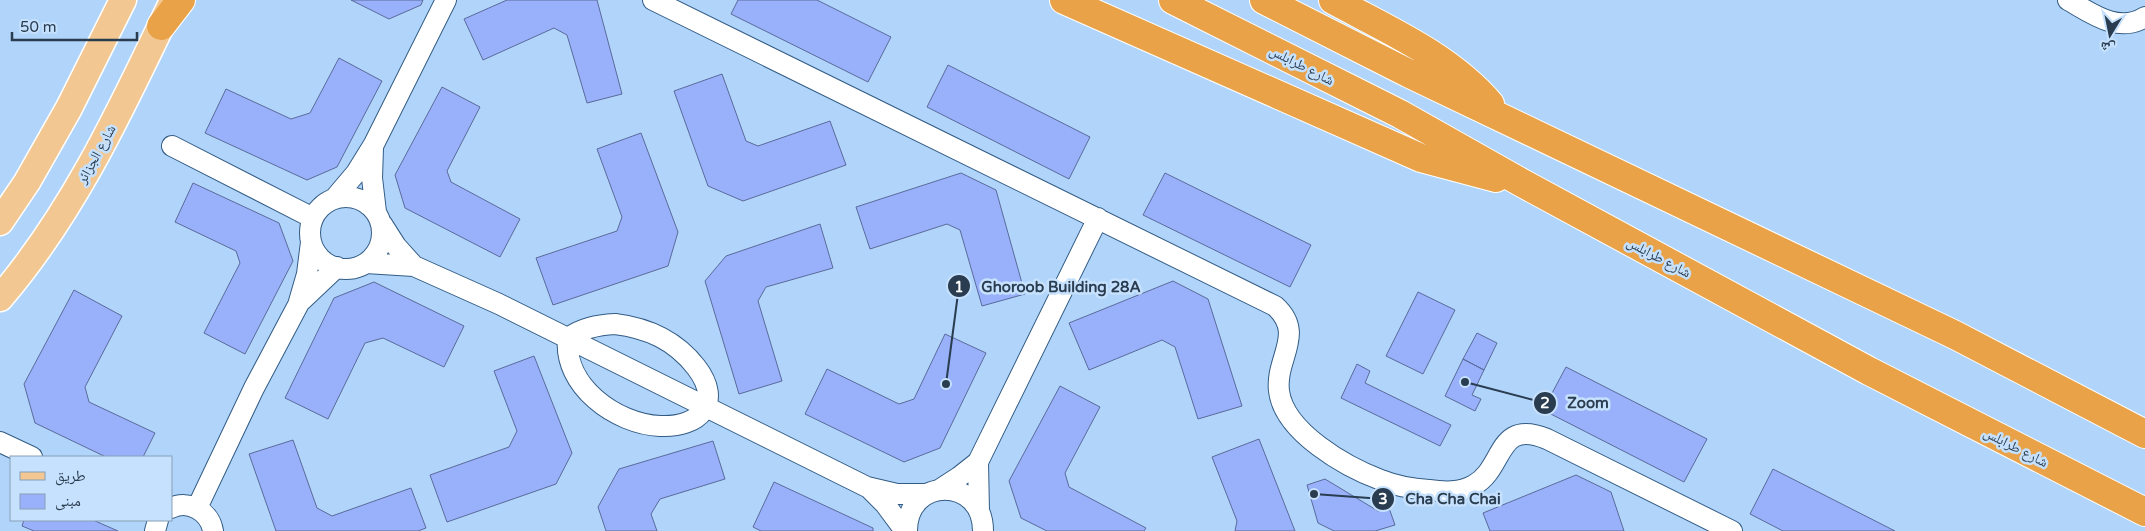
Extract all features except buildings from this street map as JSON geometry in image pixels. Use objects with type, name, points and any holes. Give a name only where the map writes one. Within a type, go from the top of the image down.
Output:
[{"type":"highway","points":[[161,26],[181,0]]},
{"type":"highway","points":[[1064,0],[1421,158],[1472,173],[1524,184]]},
{"type":"highway","name":"شارع طرابلس","points":[[1173,0],[1400,114],[1524,184],[1869,371],[2145,512]]},
{"type":"highway","points":[[1264,0],[1408,73],[1946,331],[2145,434]]},
{"type":"highway","points":[[1333,0],[1433,55],[1470,83],[1501,116]]},
{"type":"highway","points":[[2117,499],[2145,518]]},
{"type":"main road","points":[[0,222],[27,182],[69,108],[122,0]]},
{"type":"main road","name":"شارع الجزائر","points":[[0,298],[32,258],[90,166],[174,0]]},
{"type":"street","points":[[334,199],[356,173],[374,144],[446,0]]},
{"type":"street","points":[[653,0],[1275,306],[1286,318],[1290,334],[1278,382],[1279,392],[1285,409],[1303,431],[1316,443],[1344,463],[1363,473],[1382,481],[1423,490],[1444,492],[1465,489],[1483,478],[1505,443],[1519,434],[1529,433],[1547,438],[1706,525],[1732,531]]},
{"type":"street","points":[[2068,0],[2111,23],[2127,24],[2145,17]]},
{"type":"street","points":[[374,144],[372,178],[379,218],[383,235],[380,246],[374,256],[366,263],[356,267],[337,267],[321,258],[312,242],[310,234],[313,218],[325,203],[346,196],[357,198],[368,204],[379,218],[396,246],[414,266]]},
{"type":"street","points":[[172,146],[313,218]]},
{"type":"street","points":[[906,531],[910,511],[918,501],[959,477],[978,462],[1098,218]]},
{"type":"street","points":[[197,508],[254,388],[298,305],[307,274],[312,242]]},
{"type":"street","points":[[366,263],[414,266],[568,338],[867,487],[897,494],[949,490],[967,496],[983,524]]},
{"type":"street","points":[[298,305],[337,267]]},
{"type":"street","points":[[615,324],[645,329],[658,335],[680,351],[699,370],[708,395],[707,408],[698,417],[673,426],[646,424],[617,413],[602,404],[579,383],[569,362],[568,338],[577,331],[589,327],[615,324]]},
{"type":"street","points":[[0,442],[30,456]]},
{"type":"street","points":[[978,462],[983,524]]},
{"type":"street","points":[[867,487],[885,504],[906,531]]},
{"type":"street","points":[[172,508],[186,505],[197,508],[206,515],[213,531]]},
{"type":"place","name":"Zoom","points":[[1465,382]]},
{"type":"place","name":"Ghoroob Building 28A","points":[[946,384]]},
{"type":"place","name":"Cha Cha Chai","points":[[1314,494]]}]
